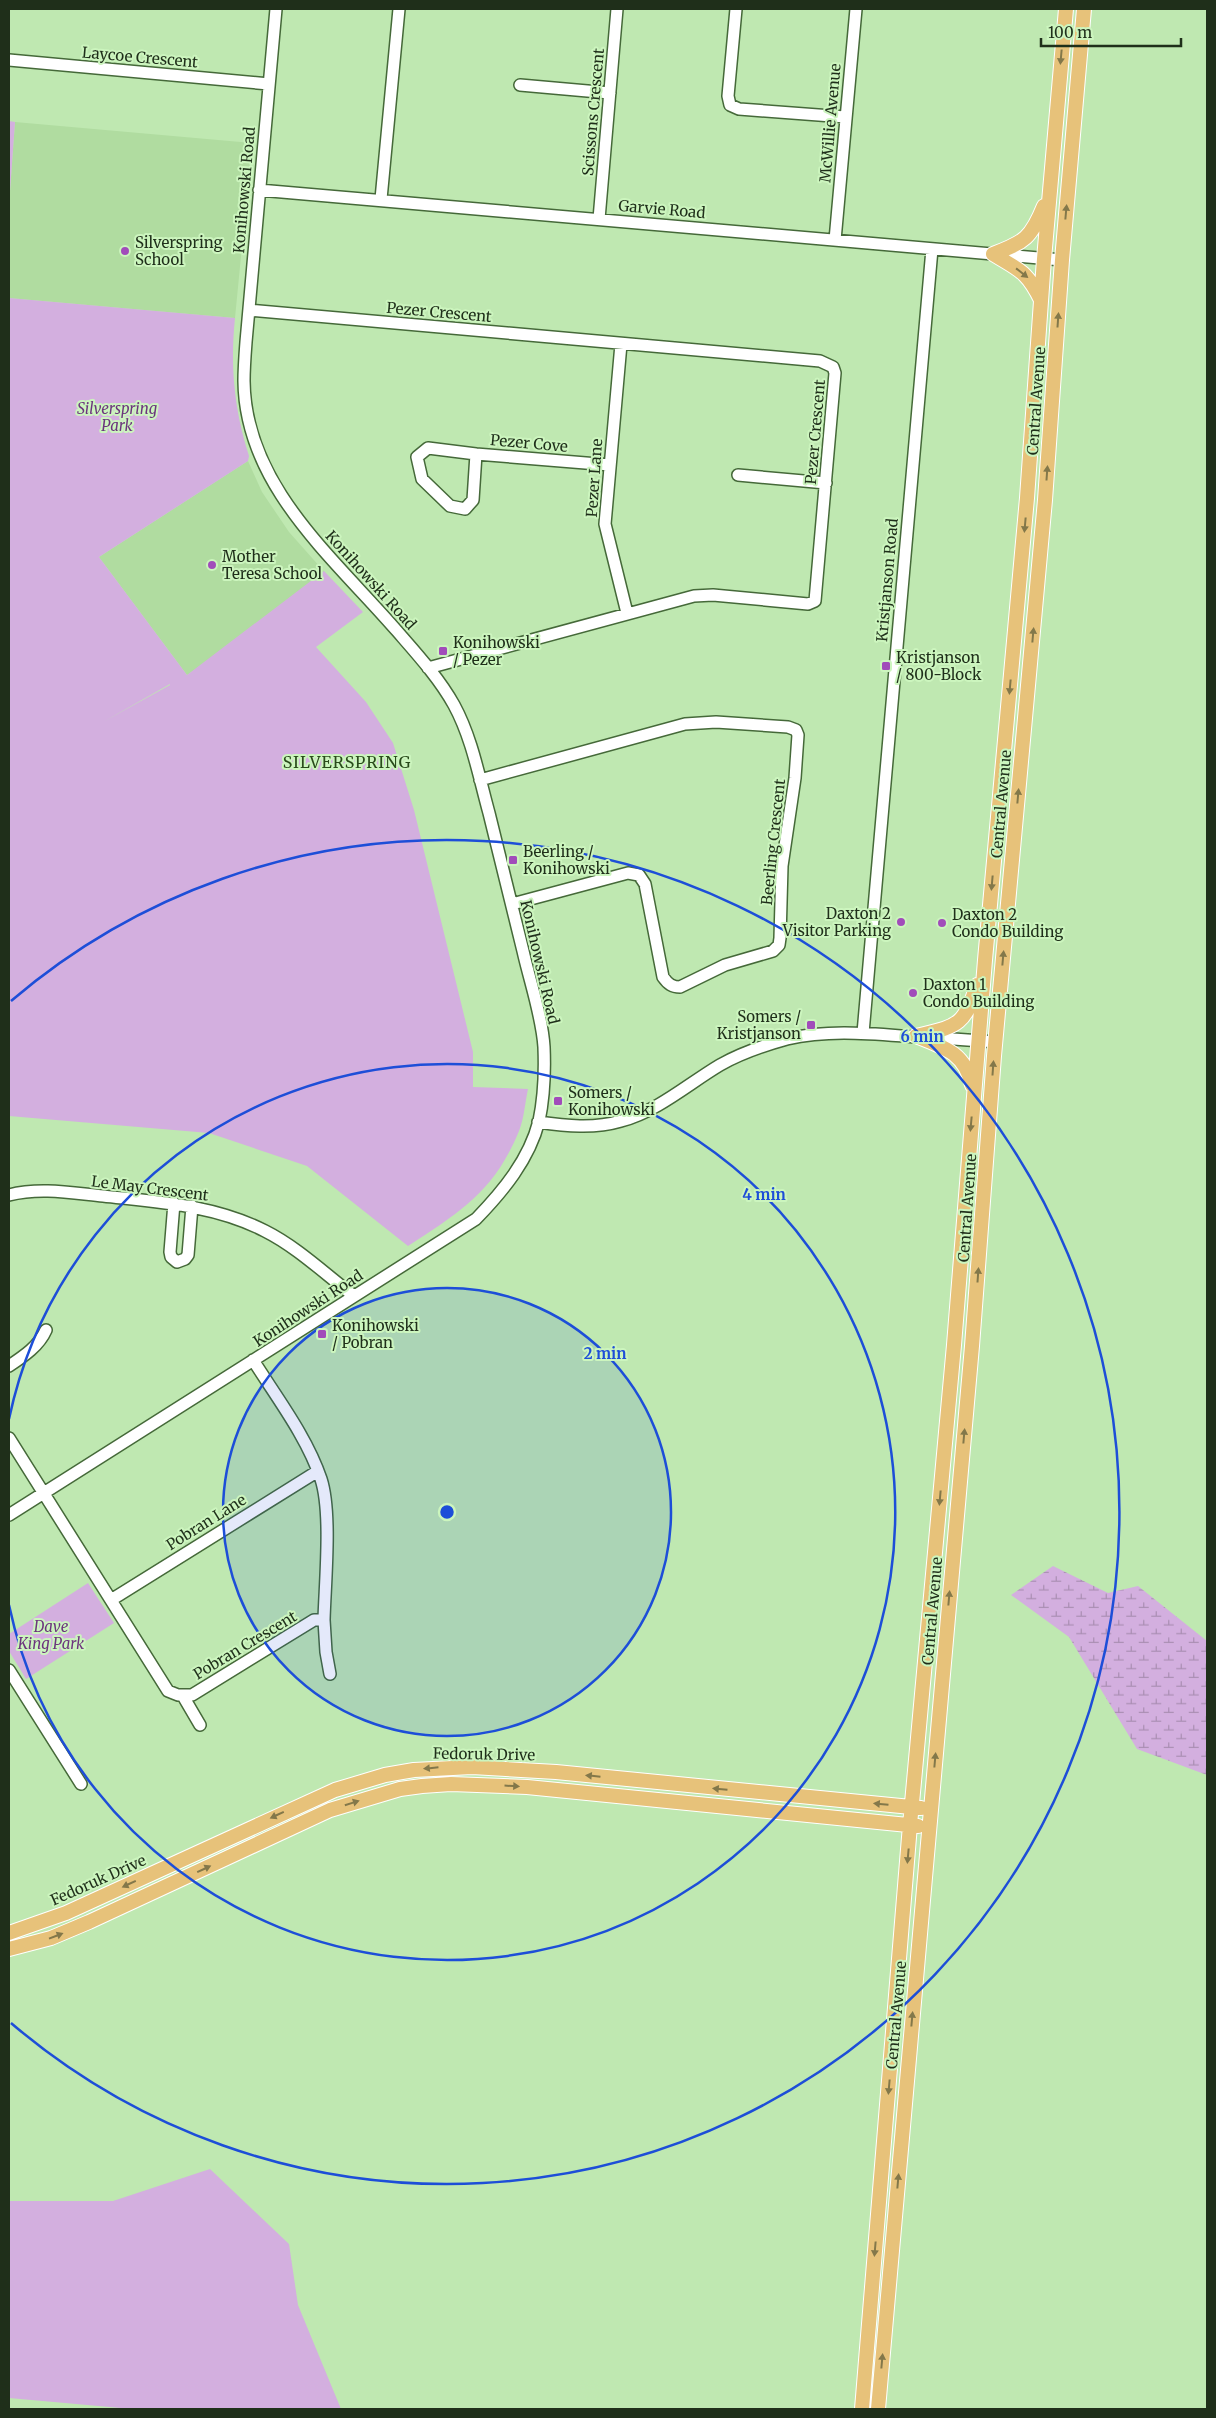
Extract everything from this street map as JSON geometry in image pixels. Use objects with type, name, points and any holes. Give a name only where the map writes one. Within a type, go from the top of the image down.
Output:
[{"type":"main road","name":"Central Avenue","points":[[862,2409],[910,1825],[954,1345],[978,1040],[1027,498],[1049,194],[1066,9]]},
{"type":"main road","name":"Central Avenue","points":[[878,2409],[972,1346],[996,1042],[1045,500],[1062,260],[1084,9]]},
{"type":"main road","points":[[992,254],[1027,239],[1037,224],[1049,194]]},
{"type":"main road","points":[[992,254],[1025,274],[1031,280],[1041,302]]},
{"type":"main road","points":[[916,1036],[945,1029],[963,1018],[971,1005],[985,960]]},
{"type":"main road","points":[[916,1036],[942,1046],[961,1059],[970,1076],[974,1091]]},
{"type":"main road","name":"Fedoruk Drive","points":[[9,1933],[74,1910],[335,1790],[385,1775],[414,1770],[472,1767],[528,1770],[930,1809]]},
{"type":"main road","name":"Fedoruk Drive","points":[[9,1949],[51,1938],[96,1919],[330,1810],[400,1789],[451,1784],[527,1787],[928,1827]]},
{"type":"street","name":"Konihowski Road","points":[[9,1515],[476,1219],[503,1191],[524,1157],[538,1122],[544,1081],[544,1045],[512,904],[468,740],[454,706],[428,668],[299,523],[264,464],[250,422],[244,383],[248,310],[276,9]]},
{"type":"street","points":[[381,199],[399,9]]},
{"type":"street","name":"Scissons Crescent","points":[[599,219],[617,9]]},
{"type":"street","points":[[736,9],[728,96],[730,105],[739,109],[845,118]]},
{"type":"street","name":"McWillie Avenue","points":[[835,240],[856,9]]},
{"type":"street","name":"Laycoe Crescent","points":[[9,60],[269,84]]},
{"type":"street","points":[[520,85],[610,93]]},
{"type":"street","name":"Garvie Road","points":[[259,190],[381,199],[1062,260]]},
{"type":"street","name":"Kristjanson Road","points":[[863,1032],[932,249]]},
{"type":"street","name":"Pezer Crescent","points":[[248,310],[828,364],[833,367],[835,374],[815,601],[808,604],[703,595],[627,613],[428,668]]},
{"type":"street","name":"Pezer Lane","points":[[621,344],[605,524],[627,613]]},
{"type":"street","name":"Pezer Cove","points":[[476,454],[473,500],[465,510],[450,506],[422,479],[417,458],[428,448],[476,454],[610,465]]},
{"type":"street","points":[[738,475],[826,483]]},
{"type":"street","name":"Beerling Crescent","points":[[480,780],[685,724],[716,722],[788,727],[796,730],[798,735],[795,778],[782,866],[780,938],[779,945],[773,950],[725,965],[680,987],[675,987],[664,977],[645,884],[639,875],[628,873],[512,904]]},
{"type":"street","points":[[538,1122],[569,1126],[603,1125],[622,1121],[657,1105],[721,1065],[743,1054],[787,1039],[811,1034],[863,1032],[996,1042]]},
{"type":"street","name":"Le May Crescent","points":[[9,1195],[45,1191],[174,1203],[222,1214],[266,1231],[282,1240],[354,1296]]},
{"type":"street","points":[[174,1203],[170,1252],[171,1257],[178,1262],[185,1259],[188,1255],[192,1206]]},
{"type":"street","points":[[9,1366],[27,1354],[43,1338],[46,1330]]},
{"type":"street","points":[[253,1360],[312,1456],[318,1470],[327,1504],[324,1620],[326,1652],[330,1674]]},
{"type":"street","points":[[9,1438],[43,1493]]},
{"type":"street","name":"Pobran Lane","points":[[111,1600],[318,1470]]},
{"type":"street","name":"Pobran Crescent","points":[[43,1493],[168,1691],[183,1696],[192,1695],[314,1620],[324,1620]]},
{"type":"street","points":[[9,1670],[81,1784]]},
{"type":"street","points":[[183,1696],[200,1724]]},
{"type":"shaded area","name":"Silverspring School","points":[[15,122],[252,143],[235,318],[9,298],[9,205]]},
{"type":"shaded area","name":"Mother Teresa School","points":[[248,461],[262,492],[289,532],[329,577],[187,675],[99,557]]},
{"type":"green space","points":[[9,121],[15,122],[9,205]]},
{"type":"green space","name":"Silverspring Park","points":[[9,298],[235,318],[234,387],[249,456],[248,461],[99,557],[187,675],[324,571],[363,612],[316,647],[366,702],[393,743],[414,810],[473,1052],[473,1087],[528,1089],[521,1126],[498,1170],[474,1199],[408,1246],[307,1166],[209,1133],[9,1116]],"holes":[[[170,684],[170,685],[103,722]]]},
{"type":"green space","points":[[1053,1566],[1108,1593],[1138,1586],[1207,1641],[1207,1775],[1137,1749],[1069,1637],[1011,1595]]},
{"type":"green space","name":"Dave King Park","points":[[88,1583],[114,1623],[26,1679],[9,1651],[9,1634]]},
{"type":"green space","points":[[210,2169],[289,2244],[298,2305],[341,2409],[132,2409],[9,2398],[9,2201],[113,2201]]},
{"type":"place","name":"Silverspring School","points":[[125,251]]},
{"type":"place","name":"Mother Teresa School","points":[[212,565]]},
{"type":"place","name":"Konihowski / Pezer","points":[[443,651]]},
{"type":"place","name":"Kristjanson / 800-Block","points":[[886,666]]},
{"type":"place","name":"Beerling / Konihowski","points":[[513,860]]},
{"type":"place","name":"Daxton 2 Visitor Parking","points":[[901,922]]},
{"type":"place","name":"Daxton 2 Condo Building","points":[[942,923]]},
{"type":"place","name":"Daxton 1 Condo Building","points":[[913,993]]},
{"type":"place","name":"Somers / Kristjanson","points":[[811,1025]]},
{"type":"place","name":"Somers / Konihowski","points":[[558,1101]]},
{"type":"place","name":"Konihowski / Pobran","points":[[322,1334]]},
{"type":"district","name":"SILVERSPRING","points":[[347,762]]}]
